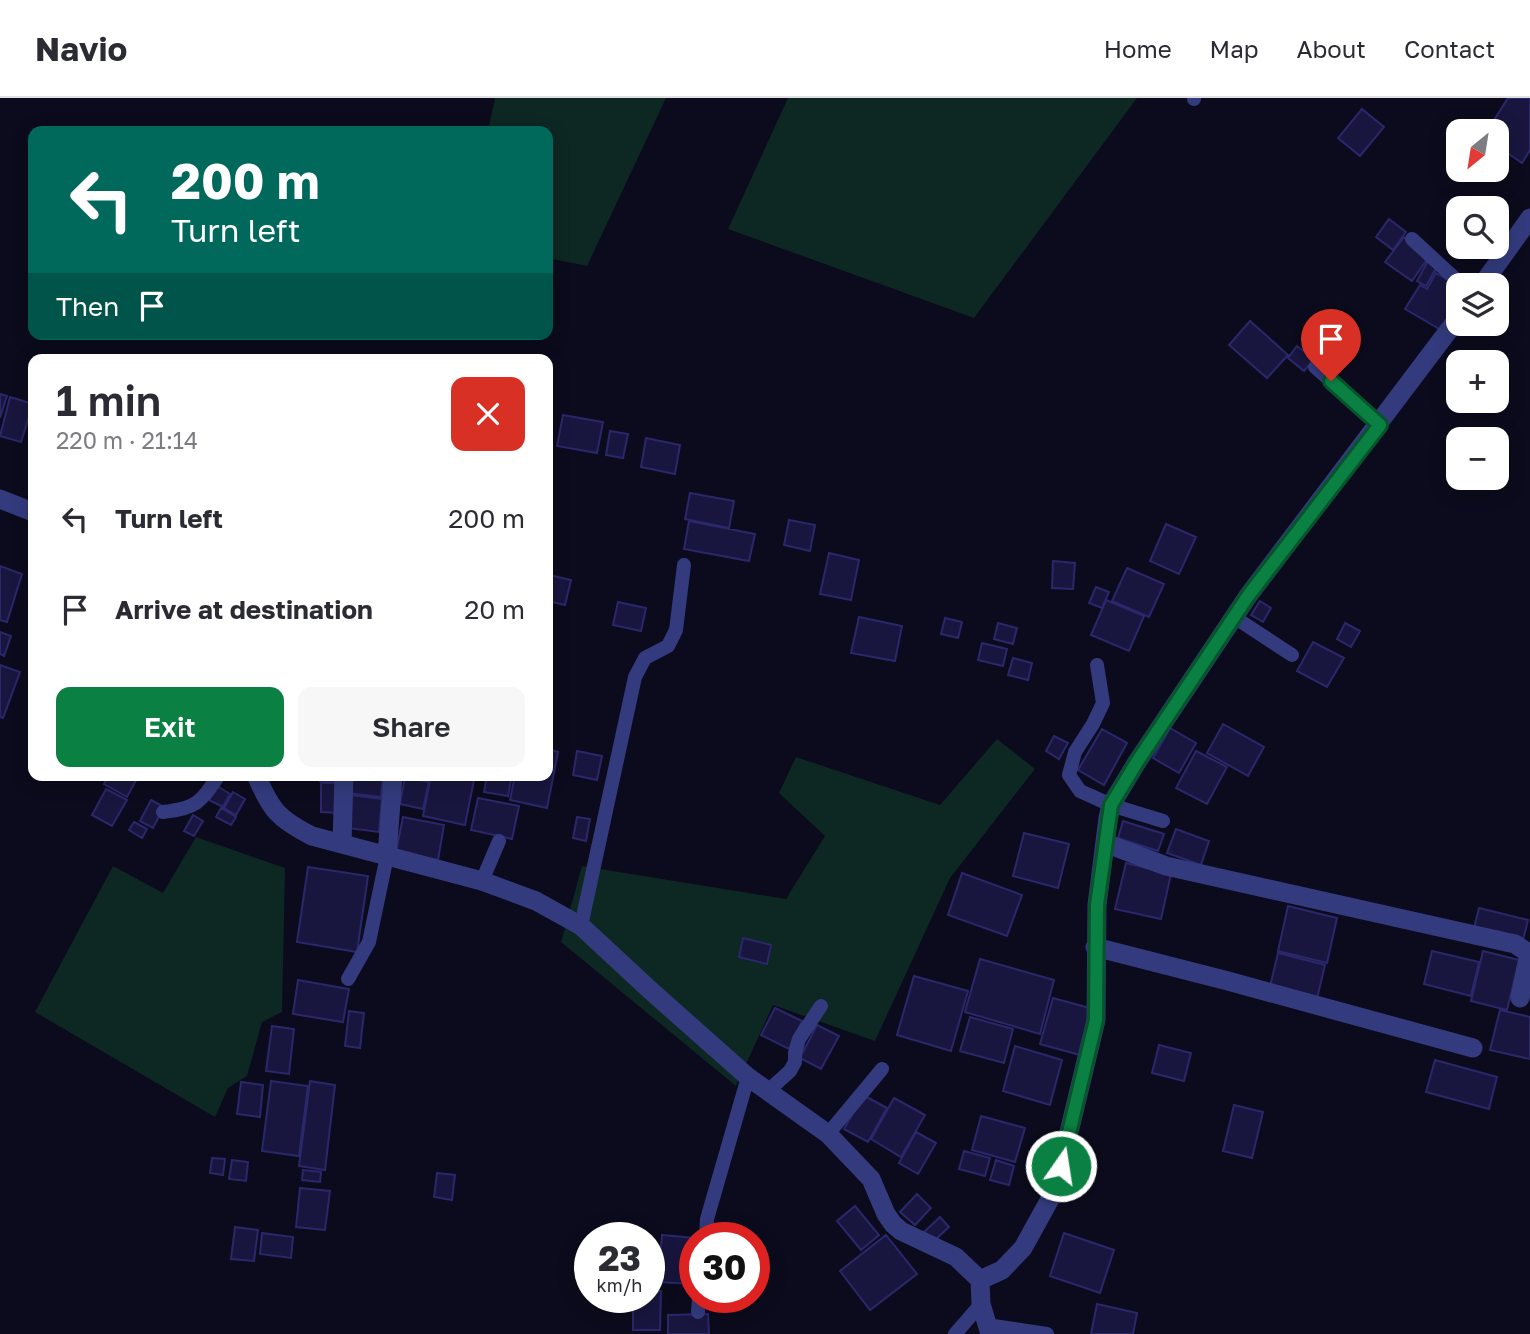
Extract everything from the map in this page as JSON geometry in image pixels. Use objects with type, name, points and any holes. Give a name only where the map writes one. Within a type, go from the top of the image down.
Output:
[{"type":"street","points":[[1491,273],[1530,219]]},
{"type":"street","points":[[980,1280],[1002,1270],[1023,1248],[1055,1190],[1096,1020],[1097,905],[1111,805],[1234,617],[1446,334]]},
{"type":"street","points":[[0,499],[28,510]]},
{"type":"street","points":[[259,781],[269,804],[288,824],[312,836],[482,881],[536,901],[581,926],[748,1077],[828,1134],[871,1179],[892,1224],[956,1257],[980,1280],[981,1304],[988,1329]]},
{"type":"street","points":[[342,844],[344,781]]},
{"type":"street","points":[[387,856],[393,781]]},
{"type":"street","points":[[1105,843],[1166,866],[1515,944],[1527,952],[1528,959],[1520,998]]},
{"type":"street","points":[[1095,947],[1473,1048]]},
{"type":"lane","points":[[1412,239],[1449,273]]},
{"type":"lane","points":[[1315,367],[1380,425]]},
{"type":"lane","points":[[581,926],[635,677],[645,658],[668,646],[676,629],[684,565]]},
{"type":"lane","points":[[1234,617],[1292,655]]},
{"type":"lane","points":[[1097,665],[1103,703],[1075,752],[1069,775],[1080,791],[1111,805],[1163,821]]},
{"type":"lane","points":[[163,812],[190,809],[206,795],[215,781]]},
{"type":"lane","points":[[482,881],[499,841]]},
{"type":"lane","points":[[348,979],[369,942],[387,856]]},
{"type":"lane","points":[[768,1091],[790,1071],[795,1062],[794,1053],[799,1039],[821,1006]]},
{"type":"lane","points":[[828,1134],[882,1069]]},
{"type":"lane","points":[[707,1222],[748,1077]]},
{"type":"lane","points":[[955,1334],[981,1304]]},
{"type":"lane","points":[[988,1329],[1047,1334]]},
{"type":"green space","points":[[495,98],[666,98],[587,266],[553,259],[553,126],[489,126]]},
{"type":"green space","points":[[788,98],[1137,98],[974,318],[728,229]]},
{"type":"green space","points":[[997,739],[1035,769],[950,878],[875,1041],[773,1005],[736,1086],[561,942],[582,866],[786,899],[825,836],[779,793],[796,757],[940,805]]},
{"type":"green space","points":[[196,837],[285,868],[282,1012],[262,1022],[247,1076],[228,1088],[215,1117],[35,1012],[113,866],[163,893]]},
{"type":"building","points":[[1508,98],[1530,98],[1530,150],[1522,163],[1509,154],[1509,119],[1495,119]]},
{"type":"building","points":[[1362,109],[1384,127],[1360,156],[1338,138]]},
{"type":"building","points":[[1389,219],[1406,232],[1393,250],[1376,237]]},
{"type":"building","points":[[1404,237],[1430,255],[1412,281],[1385,262]]},
{"type":"building","points":[[1428,261],[1437,267],[1426,286],[1417,281]]},
{"type":"building","points":[[1436,273],[1446,279],[1446,322],[1441,330],[1405,309],[1420,285],[1427,289]]},
{"type":"building","points":[[1250,321],[1288,355],[1267,378],[1229,345]]},
{"type":"building","points":[[1297,346],[1314,359],[1304,371],[1288,358]]},
{"type":"building","points":[[0,394],[7,396],[0,418]]},
{"type":"building","points":[[10,397],[28,402],[28,420],[21,442],[0,436]]},
{"type":"building","points":[[563,415],[603,422],[597,453],[557,446]]},
{"type":"building","points":[[610,431],[628,434],[623,458],[606,455]]},
{"type":"building","points":[[646,438],[680,445],[675,474],[641,467]]},
{"type":"building","points":[[690,493],[734,501],[729,528],[685,519]]},
{"type":"building","points":[[789,520],[815,525],[810,551],[784,545]]},
{"type":"building","points":[[689,521],[755,534],[749,561],[684,549]]},
{"type":"building","points":[[1166,524],[1196,537],[1179,574],[1150,561]]},
{"type":"building","points":[[829,553],[859,560],[851,600],[820,594]]},
{"type":"building","points":[[1053,561],[1075,563],[1073,589],[1052,588]]},
{"type":"building","points":[[0,566],[22,574],[7,622],[0,620]]},
{"type":"building","points":[[1127,568],[1164,584],[1149,617],[1112,601]]},
{"type":"building","points":[[553,576],[571,580],[565,605],[553,602]]},
{"type":"building","points":[[1096,587],[1109,592],[1102,608],[1089,603]]},
{"type":"building","points":[[1106,600],[1144,616],[1129,651],[1091,635]]},
{"type":"building","points":[[1260,601],[1271,608],[1263,622],[1251,615]]},
{"type":"building","points":[[618,602],[646,608],[641,631],[613,625]]},
{"type":"building","points":[[859,617],[902,626],[895,661],[851,653]]},
{"type":"building","points":[[945,618],[962,622],[958,638],[941,634]]},
{"type":"building","points":[[998,623],[1017,628],[1013,644],[994,639]]},
{"type":"building","points":[[1345,623],[1360,631],[1351,647],[1337,639]]},
{"type":"building","points":[[0,632],[11,636],[4,656],[0,654]]},
{"type":"building","points":[[1313,642],[1344,658],[1327,687],[1297,671]]},
{"type":"building","points":[[982,643],[1007,649],[1003,666],[978,660]]},
{"type":"building","points":[[1013,658],[1032,663],[1028,680],[1008,675]]},
{"type":"building","points":[[0,665],[20,672],[3,718],[0,717]]},
{"type":"building","points":[[1223,724],[1264,747],[1248,776],[1207,753]]},
{"type":"building","points":[[1170,728],[1196,743],[1179,773],[1153,758]]},
{"type":"building","points":[[1102,729],[1127,743],[1104,785],[1078,770]]},
{"type":"building","points":[[1054,736],[1068,743],[1059,759],[1046,751]]},
{"type":"building","points":[[553,750],[558,752],[553,777]]},
{"type":"building","points":[[577,751],[602,756],[597,780],[573,775]]},
{"type":"building","points":[[1196,751],[1227,767],[1207,804],[1176,788]]},
{"type":"building","points":[[106,781],[136,781],[127,797],[104,784]]},
{"type":"building","points":[[349,781],[382,781],[381,797],[348,793]]},
{"type":"building","points":[[404,781],[429,782],[423,809],[400,804]]},
{"type":"building","points":[[430,781],[474,781],[465,825],[423,816]]},
{"type":"building","points":[[486,781],[511,781],[508,796],[484,792]]},
{"type":"building","points":[[514,781],[552,781],[547,808],[510,800]]},
{"type":"building","points":[[321,783],[339,783],[338,813],[321,812]]},
{"type":"building","points":[[217,786],[230,794],[223,807],[209,800]]},
{"type":"building","points":[[106,789],[127,800],[112,826],[92,815]]},
{"type":"building","points":[[233,792],[245,799],[236,815],[224,808]]},
{"type":"building","points":[[351,795],[382,799],[379,832],[347,828]]},
{"type":"building","points":[[478,798],[519,806],[512,839],[471,830]]},
{"type":"building","points":[[151,800],[164,807],[153,828],[140,821]]},
{"type":"building","points":[[221,808],[236,817],[231,825],[216,817]]},
{"type":"building","points":[[193,815],[203,821],[194,836],[184,831]]},
{"type":"building","points":[[403,817],[444,825],[438,860],[396,852]]},
{"type":"building","points":[[577,817],[590,819],[586,841],[573,838]]},
{"type":"building","points":[[1123,821],[1164,834],[1158,851],[1118,838]]},
{"type":"building","points":[[134,822],[147,829],[142,838],[129,830]]},
{"type":"building","points":[[1176,829],[1209,841],[1201,865],[1167,853]]},
{"type":"building","points":[[1024,833],[1069,844],[1058,888],[1013,876]]},
{"type":"building","points":[[1126,863],[1171,874],[1161,919],[1115,909]]},
{"type":"building","points":[[308,867],[368,876],[357,952],[297,942]]},
{"type":"building","points":[[962,873],[1022,895],[1007,936],[948,915]]},
{"type":"building","points":[[1288,906],[1337,918],[1327,963],[1278,951]]},
{"type":"building","points":[[1479,908],[1528,920],[1523,940],[1474,928]]},
{"type":"building","points":[[743,938],[771,945],[767,964],[739,957]]},
{"type":"building","points":[[1432,951],[1479,962],[1471,996],[1424,984]]},
{"type":"building","points":[[1483,951],[1519,960],[1507,1010],[1471,1001]]},
{"type":"building","points":[[1278,953],[1325,965],[1316,1003],[1269,991]]},
{"type":"building","points":[[980,959],[1054,980],[1040,1034],[965,1012]]},
{"type":"building","points":[[914,976],[968,991],[951,1051],[897,1035]]},
{"type":"building","points":[[298,980],[349,989],[343,1022],[293,1014]]},
{"type":"building","points":[[1053,998],[1093,1009],[1080,1055],[1040,1044]]},
{"type":"building","points":[[775,1008],[802,1021],[789,1049],[761,1035]]},
{"type":"building","points":[[1500,1010],[1530,1017],[1530,1059],[1490,1050]]},
{"type":"building","points":[[349,1011],[364,1013],[360,1048],[345,1046]]},
{"type":"building","points":[[970,1017],[1013,1029],[1004,1063],[960,1051]]},
{"type":"building","points":[[817,1025],[839,1036],[821,1069],[800,1058]]},
{"type":"building","points":[[272,1026],[294,1029],[289,1074],[266,1071]]},
{"type":"building","points":[[1159,1045],[1191,1053],[1184,1081],[1152,1073]]},
{"type":"building","points":[[1015,1046],[1062,1060],[1050,1105],[1003,1091]]},
{"type":"building","points":[[1435,1060],[1497,1077],[1489,1109],[1426,1092]]},
{"type":"building","points":[[271,1081],[308,1086],[299,1156],[262,1151]]},
{"type":"building","points":[[310,1081],[335,1085],[325,1170],[299,1166]]},
{"type":"building","points":[[241,1082],[263,1085],[260,1117],[237,1114]]},
{"type":"building","points":[[863,1095],[887,1108],[868,1142],[844,1129]]},
{"type":"building","points":[[894,1098],[925,1115],[901,1157],[871,1139]]},
{"type":"building","points":[[1234,1105],[1263,1112],[1252,1158],[1223,1151]]},
{"type":"building","points":[[981,1116],[1025,1128],[1015,1162],[972,1150]]},
{"type":"building","points":[[916,1132],[936,1143],[918,1174],[899,1163]]},
{"type":"building","points":[[964,1151],[990,1158],[985,1176],[959,1169]]},
{"type":"building","points":[[212,1158],[225,1159],[223,1175],[210,1173]]},
{"type":"building","points":[[232,1160],[248,1162],[246,1181],[229,1179]]},
{"type":"building","points":[[996,1160],[1014,1166],[1009,1185],[990,1180]]},
{"type":"building","points":[[303,1170],[321,1172],[320,1182],[302,1180]]},
{"type":"building","points":[[437,1173],[455,1175],[452,1200],[434,1197]]},
{"type":"building","points":[[300,1188],[330,1191],[325,1230],[296,1227]]},
{"type":"building","points":[[917,1194],[931,1208],[915,1225],[900,1212]]},
{"type":"building","points":[[855,1206],[879,1235],[861,1250],[837,1221]]},
{"type":"building","points":[[940,1217],[949,1227],[933,1242],[924,1232]]},
{"type":"building","points":[[235,1227],[258,1230],[254,1261],[231,1259]]},
{"type":"building","points":[[262,1233],[293,1237],[291,1258],[260,1254]]},
{"type":"building","points":[[1064,1233],[1114,1250],[1100,1293],[1050,1276]]},
{"type":"building","points":[[665,1235],[679,1237],[679,1283],[665,1282]]},
{"type":"building","points":[[886,1235],[917,1274],[870,1310],[840,1271]]},
{"type":"building","points":[[1097,1304],[1137,1313],[1133,1334],[1091,1334]]},
{"type":"building","points":[[633,1313],[660,1313],[660,1330],[633,1330]]},
{"type":"building","points":[[708,1314],[709,1334],[668,1334],[668,1315]]},
{"type":"route","points":[[1061,1166],[1096,1020],[1097,905],[1111,805],[1248,596],[1380,425],[1331,381]]}]
